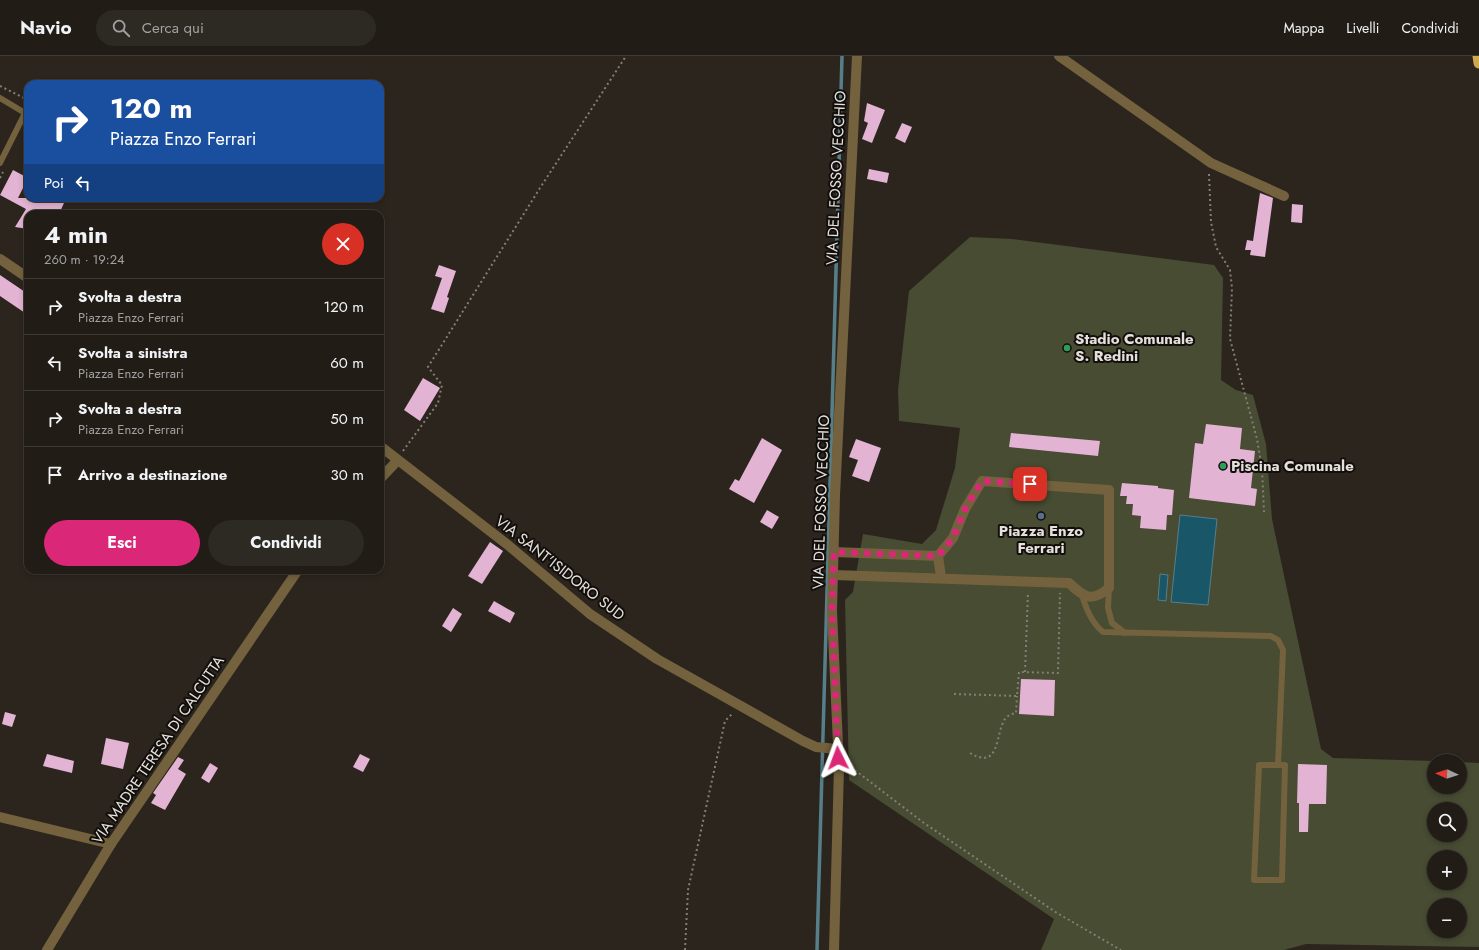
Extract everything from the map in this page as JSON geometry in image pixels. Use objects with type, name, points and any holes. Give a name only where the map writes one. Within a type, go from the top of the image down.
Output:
[{"type":"highway","points":[[1478,56],[1479,63]]},
{"type":"street","name":"VIA DEL FOSSO VECCHIO","points":[[834,950],[839,767],[832,749],[832,611],[835,495],[857,56]]},
{"type":"street","points":[[1059,56],[1211,163],[1284,196]]},
{"type":"street","points":[[0,260],[24,275]]},
{"type":"street","name":"VIA SANT'ISIDORO SUD","points":[[384,450],[508,545],[590,614],[656,659],[816,747],[832,749]]},
{"type":"street","points":[[384,475],[397,461]]},
{"type":"street","points":[[834,575],[1069,582],[1082,595],[1092,598],[1102,594],[1109,588],[1109,490],[982,481],[965,509],[953,538],[938,556],[941,577]]},
{"type":"street","points":[[834,552],[938,556]]},
{"type":"street","name":"VIA MADRE TERESA DI CALCUTTA","points":[[47,950],[111,844],[295,574]]},
{"type":"street","points":[[0,817],[111,844]]},
{"type":"lane","points":[[0,98],[24,112]]},
{"type":"lane","points":[[0,163],[24,115]]},
{"type":"lane","points":[[1109,588],[1108,608],[1112,623],[1125,633]]},
{"type":"lane","points":[[1082,595],[1085,605],[1096,626],[1103,632],[1271,636],[1278,640],[1282,650],[1278,765]]},
{"type":"lane","points":[[1259,765],[1278,765],[1285,765],[1282,880],[1254,880],[1259,765]]},
{"type":"path","points":[[397,461],[438,403],[442,385],[428,367],[540,188],[626,56]]},
{"type":"path","points":[[0,86],[24,98]]},
{"type":"path","points":[[1211,163],[1208,167],[1211,222],[1216,247],[1230,270],[1232,288],[1230,340],[1257,439],[1262,469],[1264,512]]},
{"type":"path","points":[[1025,672],[1028,581]]},
{"type":"path","points":[[970,753],[978,757],[985,757],[991,754],[998,746],[1005,719],[1009,714],[1016,713],[1019,672],[1058,673],[1060,582]]},
{"type":"path","points":[[954,694],[1017,696]]},
{"type":"path","points":[[685,950],[688,890],[723,729],[725,721],[740,705]]},
{"type":"path","points":[[839,767],[856,771],[924,823],[1057,913],[1121,950]]},
{"type":"green space","points":[[970,237],[1012,239],[1214,265],[1223,278],[1221,380],[1236,390],[1253,395],[1266,444],[1272,519],[1321,749],[1333,758],[1427,761],[1427,794],[1467,794],[1467,762],[1479,763],[1479,947],[1306,944],[1284,950],[1041,950],[1054,919],[849,780],[845,600],[853,592],[863,534],[922,544],[936,530],[955,468],[960,428],[899,421],[898,390],[909,291]]},
{"type":"water","points":[[1180,515],[1217,519],[1208,605],[1171,602]]},
{"type":"water","points":[[1160,574],[1168,575],[1166,601],[1158,600]]},
{"type":"building","points":[[867,103],[885,110],[872,143],[862,139],[868,123],[864,121]]},
{"type":"building","points":[[902,123],[912,127],[905,143],[895,138]]},
{"type":"building","points":[[869,169],[889,173],[887,183],[867,179]]},
{"type":"building","points":[[13,170],[24,176],[24,186],[18,198],[24,198],[24,202],[64,203],[61,210],[25,210],[0,195]]},
{"type":"building","points":[[1260,193],[1273,198],[1265,257],[1250,255],[1251,250],[1245,250],[1247,240],[1253,241]]},
{"type":"building","points":[[1292,204],[1303,205],[1302,223],[1291,222]]},
{"type":"building","points":[[24,212],[24,228],[15,227]]},
{"type":"building","points":[[439,265],[456,271],[447,297],[449,298],[444,313],[431,309],[442,278],[435,276]]},
{"type":"building","points":[[0,275],[24,291],[24,312],[0,296]]},
{"type":"building","points":[[423,378],[440,388],[420,421],[404,410]]},
{"type":"building","name":"Piscina Comunale","points":[[1206,424],[1242,428],[1240,449],[1255,451],[1251,488],[1257,489],[1255,506],[1189,498],[1195,443],[1203,444]]},
{"type":"building","points":[[1011,433],[1100,441],[1098,456],[1009,447]]},
{"type":"building","points":[[762,438],[782,450],[754,503],[729,489],[735,479],[739,481]]},
{"type":"building","points":[[856,439],[881,448],[869,482],[852,476],[858,460],[849,457]]},
{"type":"building","points":[[1122,483],[1158,486],[1158,488],[1174,490],[1172,515],[1167,515],[1166,530],[1140,528],[1141,516],[1132,515],[1133,504],[1126,504],[1127,496],[1120,496]]},
{"type":"building","points":[[767,510],[779,517],[772,529],[760,522]]},
{"type":"building","points":[[490,542],[503,551],[482,584],[468,576]]},
{"type":"building","points":[[494,601],[515,613],[510,623],[488,611]]},
{"type":"building","points":[[453,608],[462,614],[451,632],[442,626]]},
{"type":"building","points":[[1021,679],[1055,680],[1054,716],[1019,714]]},
{"type":"building","points":[[5,712],[16,715],[12,727],[2,724]]},
{"type":"building","points":[[106,738],[129,743],[123,769],[101,764]]},
{"type":"building","points":[[47,754],[74,761],[72,773],[43,766]]},
{"type":"building","points":[[360,754],[370,759],[363,772],[353,767]]},
{"type":"building","points":[[178,757],[184,760],[178,769],[186,774],[165,810],[151,803],[156,795],[153,793]]},
{"type":"building","points":[[210,763],[218,768],[209,783],[201,778]]},
{"type":"building","points":[[1298,764],[1327,765],[1326,804],[1309,804],[1308,832],[1299,832],[1299,803],[1297,803]]},
{"type":"waterway","points":[[817,950],[842,56]]},
{"type":"place","name":"Stadio Comunale S. Redini","points":[[1067,348]]},
{"type":"place","name":"Piscina Comunale","points":[[1223,466]]},
{"type":"place","name":"Piazza Enzo Ferrari","points":[[1041,516]]},
{"type":"route","points":[[838,758],[832,611],[834,552],[938,556],[953,538],[965,509],[982,481],[1030,484]]}]
